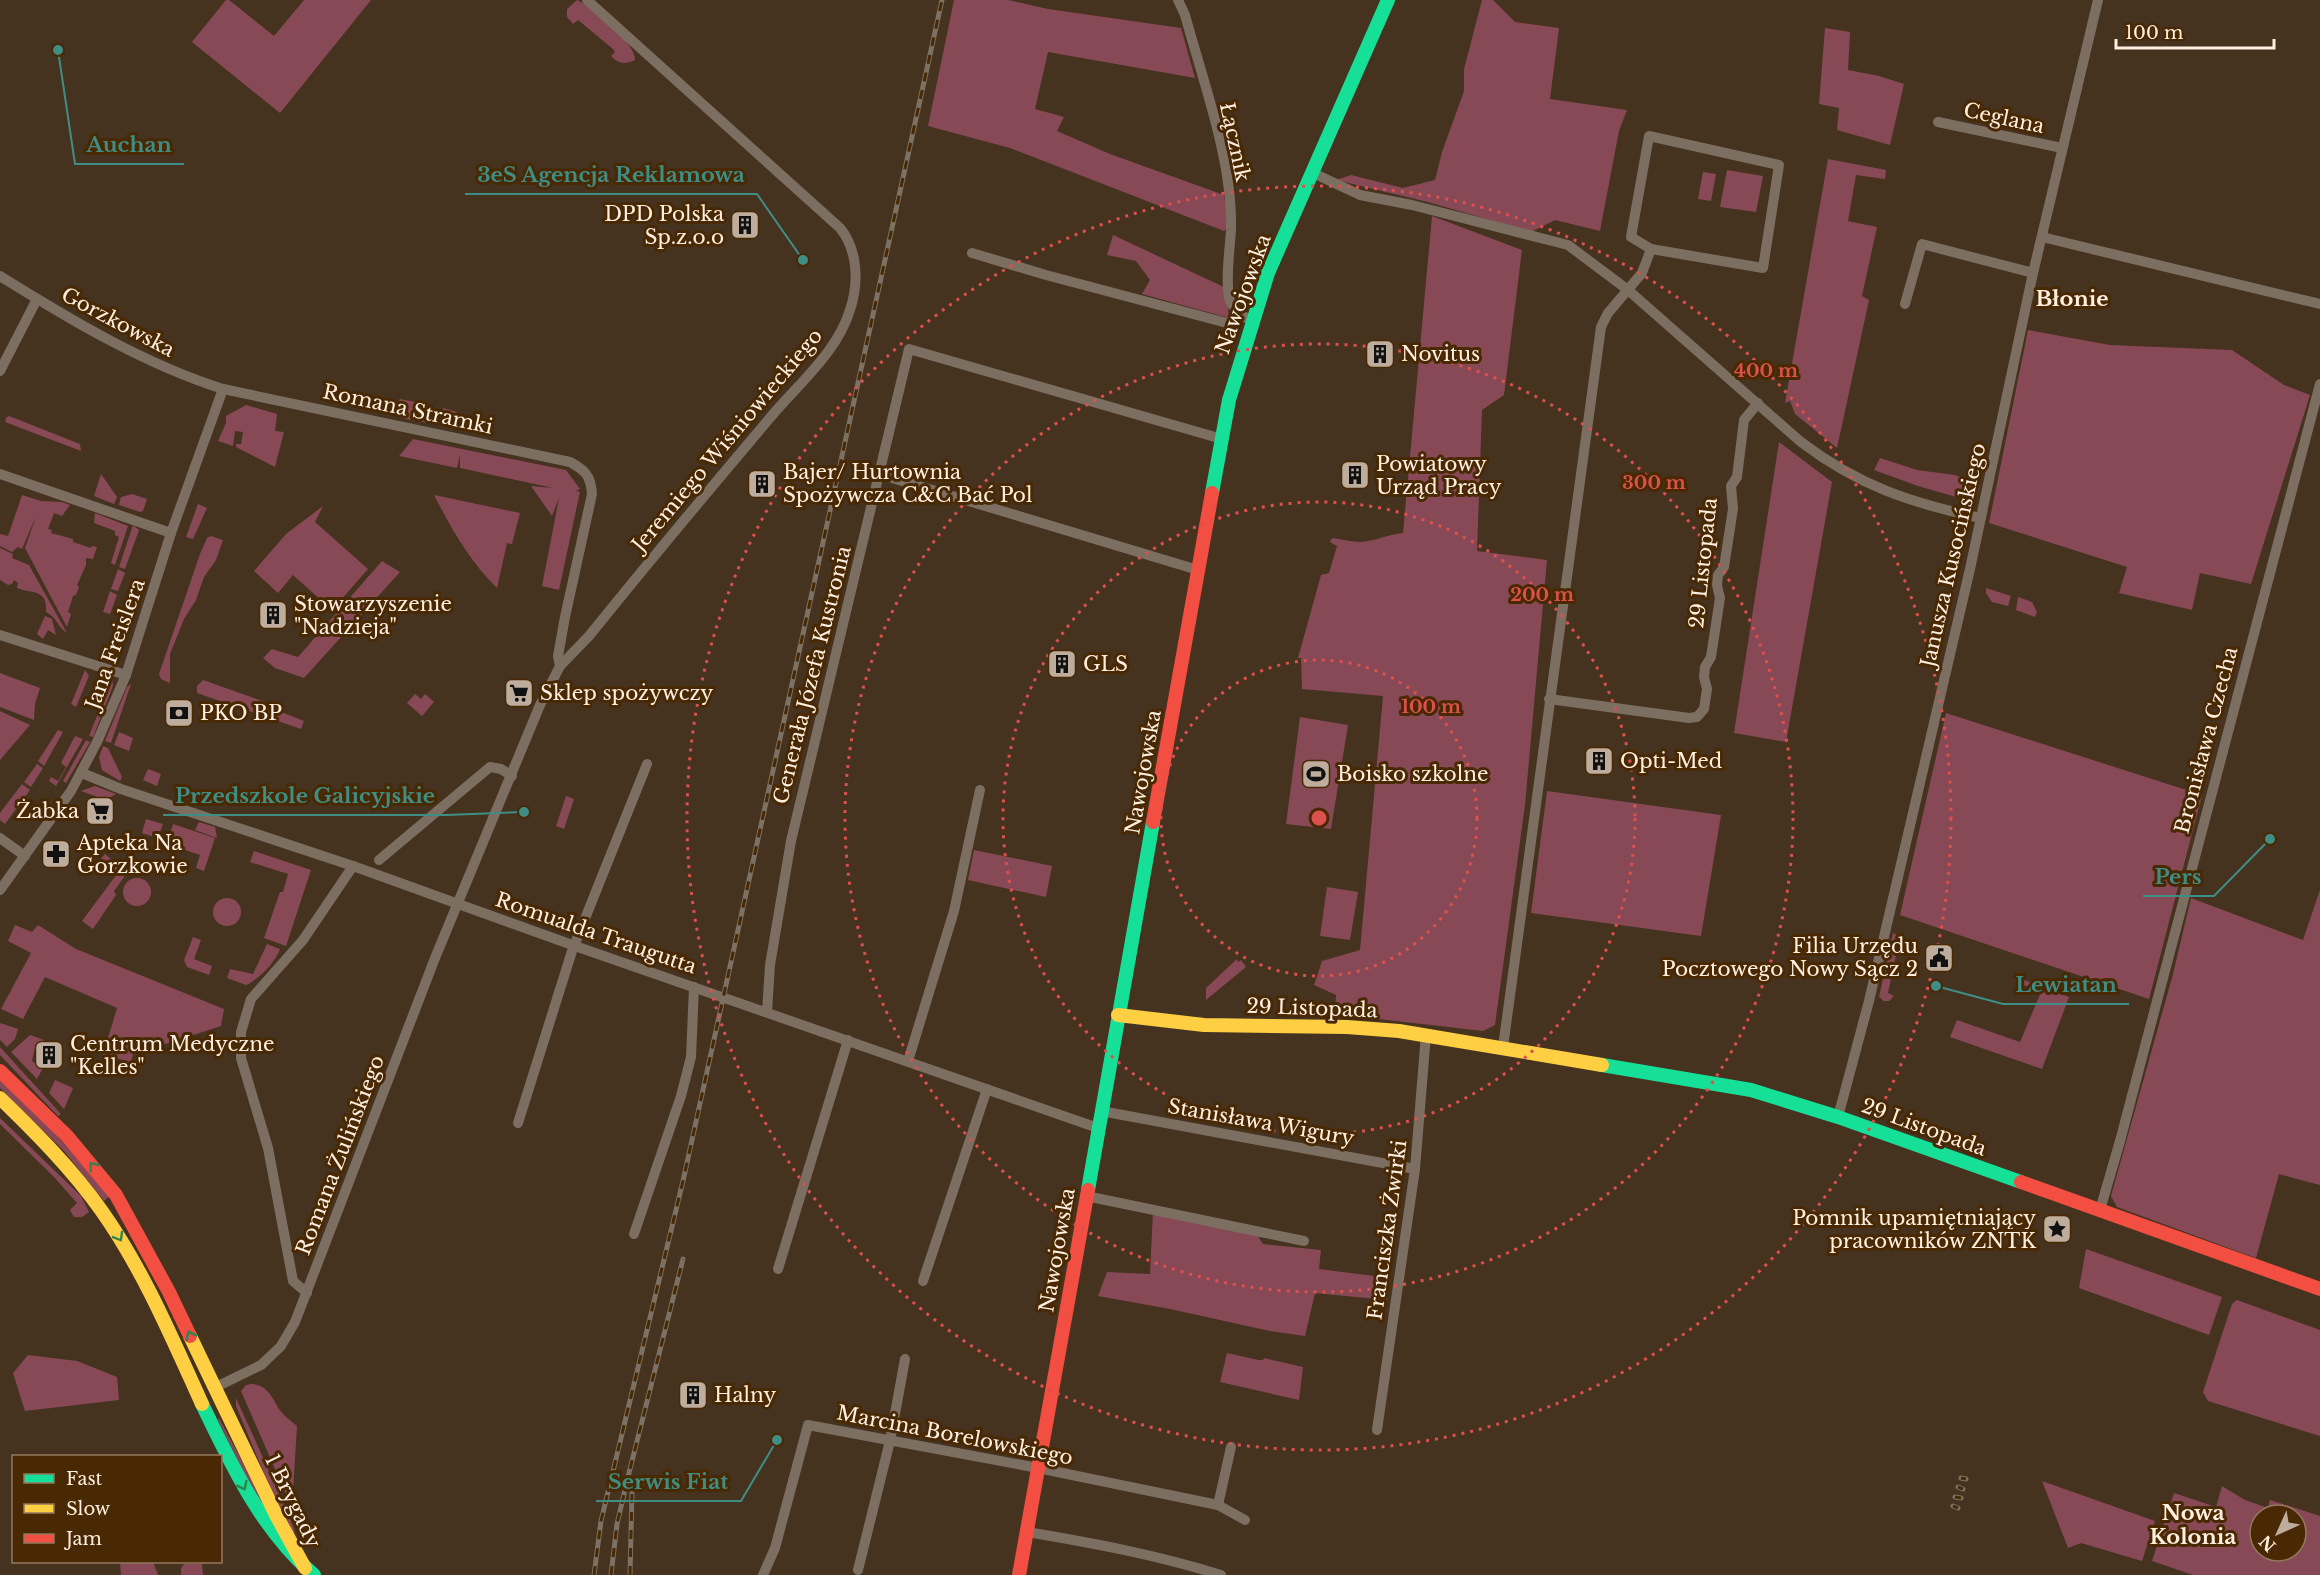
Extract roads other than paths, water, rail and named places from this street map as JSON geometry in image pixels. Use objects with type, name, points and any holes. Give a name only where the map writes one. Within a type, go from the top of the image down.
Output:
[{"type":"street","name":"Jeremiego Wiśniowieckiego","points":[[560,666],[589,636],[763,425],[829,350],[850,310],[855,282],[854,258],[850,240],[840,228],[587,0]]},
{"type":"street","name":"Łącznik","points":[[1178,0],[1185,15],[1225,160],[1231,230],[1228,276],[1230,302],[1247,318]]},
{"type":"street","name":"Nawojowska","points":[[1019,1575],[1198,570],[1247,318],[1388,0]]},
{"type":"street","name":"Janusza Kusocińskiego","points":[[1838,1117],[1869,1002],[1981,518],[2033,273],[2098,0]]},
{"type":"street","name":"Ceglana","points":[[1938,122],[2062,148]]},
{"type":"street","points":[[1649,136],[1779,165],[1763,268],[1651,249],[1631,237],[1649,136]]},
{"type":"street","points":[[1313,173],[1360,195],[1412,205],[1568,245],[1628,290],[1801,442],[1854,477],[1880,490],[1917,503],[1981,518]]},
{"type":"street","points":[[2042,237],[2320,304]]},
{"type":"street","points":[[1905,304],[1922,244],[2033,273]]},
{"type":"street","points":[[1503,1047],[1601,327],[1608,313],[1642,273],[1651,249]]},
{"type":"street","points":[[972,253],[1227,323],[1247,318]]},
{"type":"street","name":"Gorzkowska","points":[[0,276],[130,351],[183,375],[224,389]]},
{"type":"street","points":[[0,371],[37,298]]},
{"type":"street","name":"Generała Józefa Kustronia","points":[[767,1012],[770,964],[791,841],[909,349],[1222,439]]},
{"type":"street","name":"Bronisława Czecha","points":[[2100,1210],[2320,384]]},
{"type":"street","name":"Romana Stramki","points":[[224,389],[559,459],[584,469],[591,481],[592,494],[565,617],[558,656],[560,666]]},
{"type":"street","name":"Jana Freislera","points":[[0,890],[82,773],[126,675],[171,533],[224,389]]},
{"type":"street","name":"29 Listopada","points":[[1550,699],[1689,718],[1698,717],[1703,712],[1707,689],[1704,677],[1711,657],[1720,598],[1717,585],[1718,575],[1724,567],[1733,508],[1731,486],[1737,477],[1744,420],[1758,403]]},
{"type":"street","points":[[0,474],[171,533]]},
{"type":"street","points":[[879,474],[1198,570]]},
{"type":"street","points":[[0,635],[126,675]]},
{"type":"street","name":"Romana Żulińskiego","points":[[216,1387],[261,1365],[281,1346],[295,1322],[435,958],[548,687],[560,666]]},
{"type":"street","points":[[518,1122],[575,946],[647,764]]},
{"type":"street","points":[[379,860],[490,767],[501,769],[512,776]]},
{"type":"street","name":"Romualda Traugutta","points":[[82,773],[121,789],[353,866],[575,946],[1098,1128]]},
{"type":"street","points":[[908,1061],[954,911],[980,790]]},
{"type":"street","points":[[0,838],[25,856]]},
{"type":"street","points":[[307,1293],[293,1281],[268,1148],[242,1058],[241,1032],[251,999],[303,940],[353,866]]},
{"type":"street","points":[[634,1234],[681,1096],[691,1057],[693,987]]},
{"type":"street","name":"29 Listopada","points":[[1118,1015],[1204,1024],[1347,1027],[1426,1034],[1751,1090],[1838,1117],[2320,1289]]},
{"type":"street","name":"Franciszka Żwirki","points":[[1377,1430],[1415,1169],[1426,1034]]},
{"type":"street","points":[[778,1269],[848,1040]]},
{"type":"street","name":"1 Brygady","points":[[0,1071],[67,1136],[116,1195],[169,1292],[306,1573]]},
{"type":"street","points":[[923,1281],[987,1089]]},
{"type":"street","name":"1 Brygady","points":[[0,1098],[78,1177],[100,1206],[130,1256],[247,1494],[285,1549],[306,1573]]},
{"type":"street","name":"Stanisława Wigury","points":[[1101,1111],[1415,1169]]},
{"type":"street","points":[[1086,1196],[1304,1240]]},
{"type":"street","points":[[858,1570],[890,1441],[905,1359]]},
{"type":"street","points":[[199,1396],[216,1387]]},
{"type":"street","name":"Marcina Borelowskiego","points":[[763,1575],[775,1548],[808,1425],[1038,1468],[1218,1505],[1245,1520]]},
{"type":"street","points":[[1218,1505],[1231,1447]]},
{"type":"street","points":[[1027,1532],[1128,1550],[1221,1575]]},
{"type":"railway","points":[[594,1575],[601,1521],[683,1181],[942,0]]},
{"type":"railway","points":[[611,1575],[617,1524],[683,1259]]},
{"type":"railway","points":[[1961,1478],[1966,1479]]},
{"type":"railway","points":[[1958,1487],[1963,1489]]},
{"type":"railway","points":[[630,1575],[632,1493]]},
{"type":"railway","points":[[1955,1497],[1961,1498]]},
{"type":"railway","points":[[1953,1506],[1958,1508]]},
{"type":"place","name":"Auchan","points":[[58,50]]},
{"type":"place","name":"DPD Polska Sp.z.o.o","points":[[745,225]]},
{"type":"place","name":"3eS Agencja Reklamowa","points":[[803,260]]},
{"type":"place","name":"Novitus","points":[[1380,354]]},
{"type":"place","name":"Powiatowy Urząd Pracy","points":[[1355,475]]},
{"type":"place","name":"Bajer/ Hurtownia Spożywcza C&C Bać Pol","points":[[762,484]]},
{"type":"place","name":"Stowarzyszenie \"Nadzieja\"","points":[[273,615]]},
{"type":"place","name":"GLS","points":[[1062,664]]},
{"type":"place","name":"Sklep spożywczy","points":[[519,693]]},
{"type":"place","name":"PKO BP","points":[[179,713]]},
{"type":"place","name":"Opti-Med","points":[[1599,761]]},
{"type":"place","name":"Boisko szkolne","points":[[1316,774]]},
{"type":"place","name":"Żabka","points":[[100,811]]},
{"type":"place","name":"Przedszkole Galicyjskie","points":[[524,812]]},
{"type":"place","name":"Pers","points":[[2270,839]]},
{"type":"place","name":"Apteka Na Gorzkowie","points":[[56,854]]},
{"type":"place","name":"Filia Urzędu Pocztowego Nowy Sącz 2","points":[[1939,958]]},
{"type":"place","name":"Lewiatan","points":[[1936,986]]},
{"type":"place","name":"Centrum Medyczne \"Kelles\"","points":[[49,1055]]},
{"type":"place","name":"Pomnik upamiętniający pracowników ZNTK","points":[[2057,1229]]},
{"type":"place","name":"Halny","points":[[693,1395]]},
{"type":"place","name":"Serwis Fiat","points":[[777,1440]]},
{"type":"district","name":"Błonie","points":[[2072,299]]},
{"type":"district","name":"Nowa Kolonia","points":[[2193,1525]]}]
